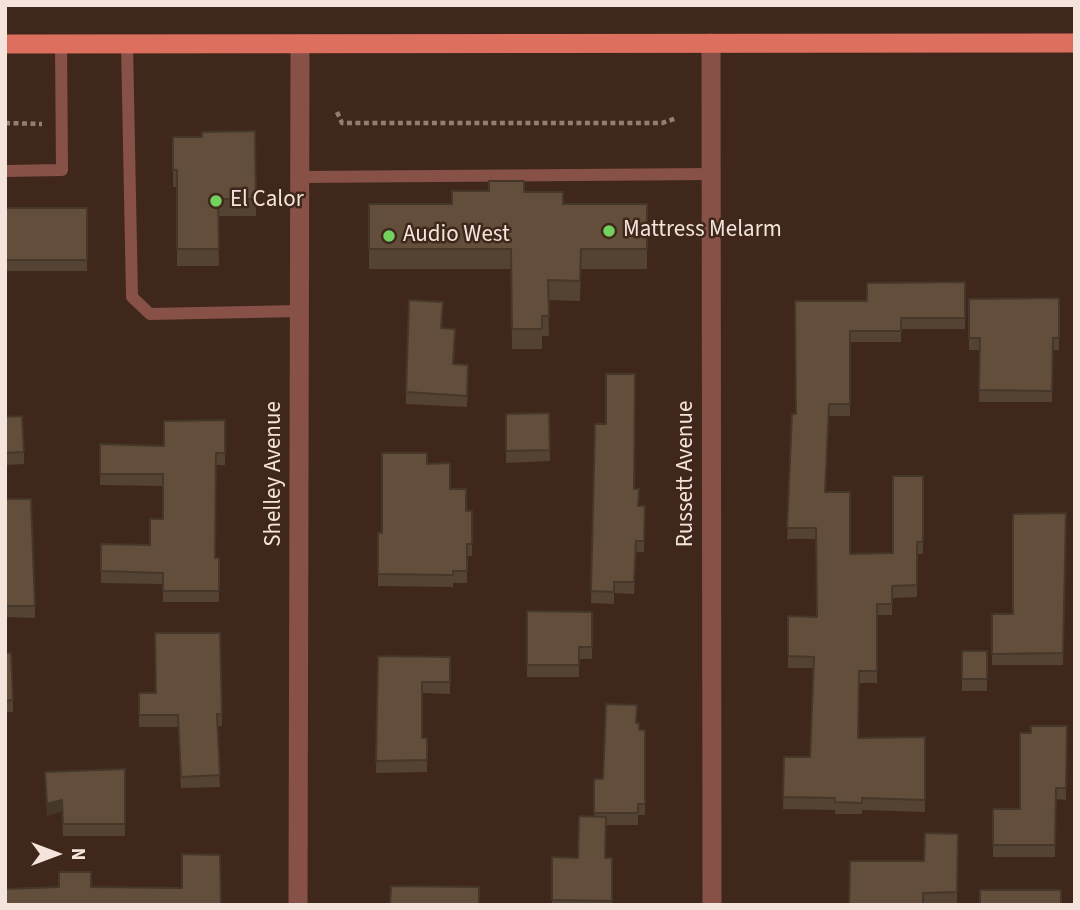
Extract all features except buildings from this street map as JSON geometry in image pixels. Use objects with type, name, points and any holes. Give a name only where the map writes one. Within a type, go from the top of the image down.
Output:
[{"type":"main road","points":[[5,44],[1075,43]]},
{"type":"street","name":"Russett Avenue","points":[[711,43],[712,905]]},
{"type":"street","name":"Shelley Avenue","points":[[298,905],[300,44]]},
{"type":"lane","points":[[5,171],[62,170],[61,44]]},
{"type":"lane","points":[[127,44],[132,297],[150,314],[300,311]]},
{"type":"lane","points":[[300,177],[711,174]]},
{"type":"path","points":[[337,112],[342,123],[662,123],[677,118]]},
{"type":"place","name":"El Calor","points":[[216,201]]},
{"type":"place","name":"Mattress Melarm","points":[[609,231]]},
{"type":"place","name":"Audio West","points":[[389,236]]}]
